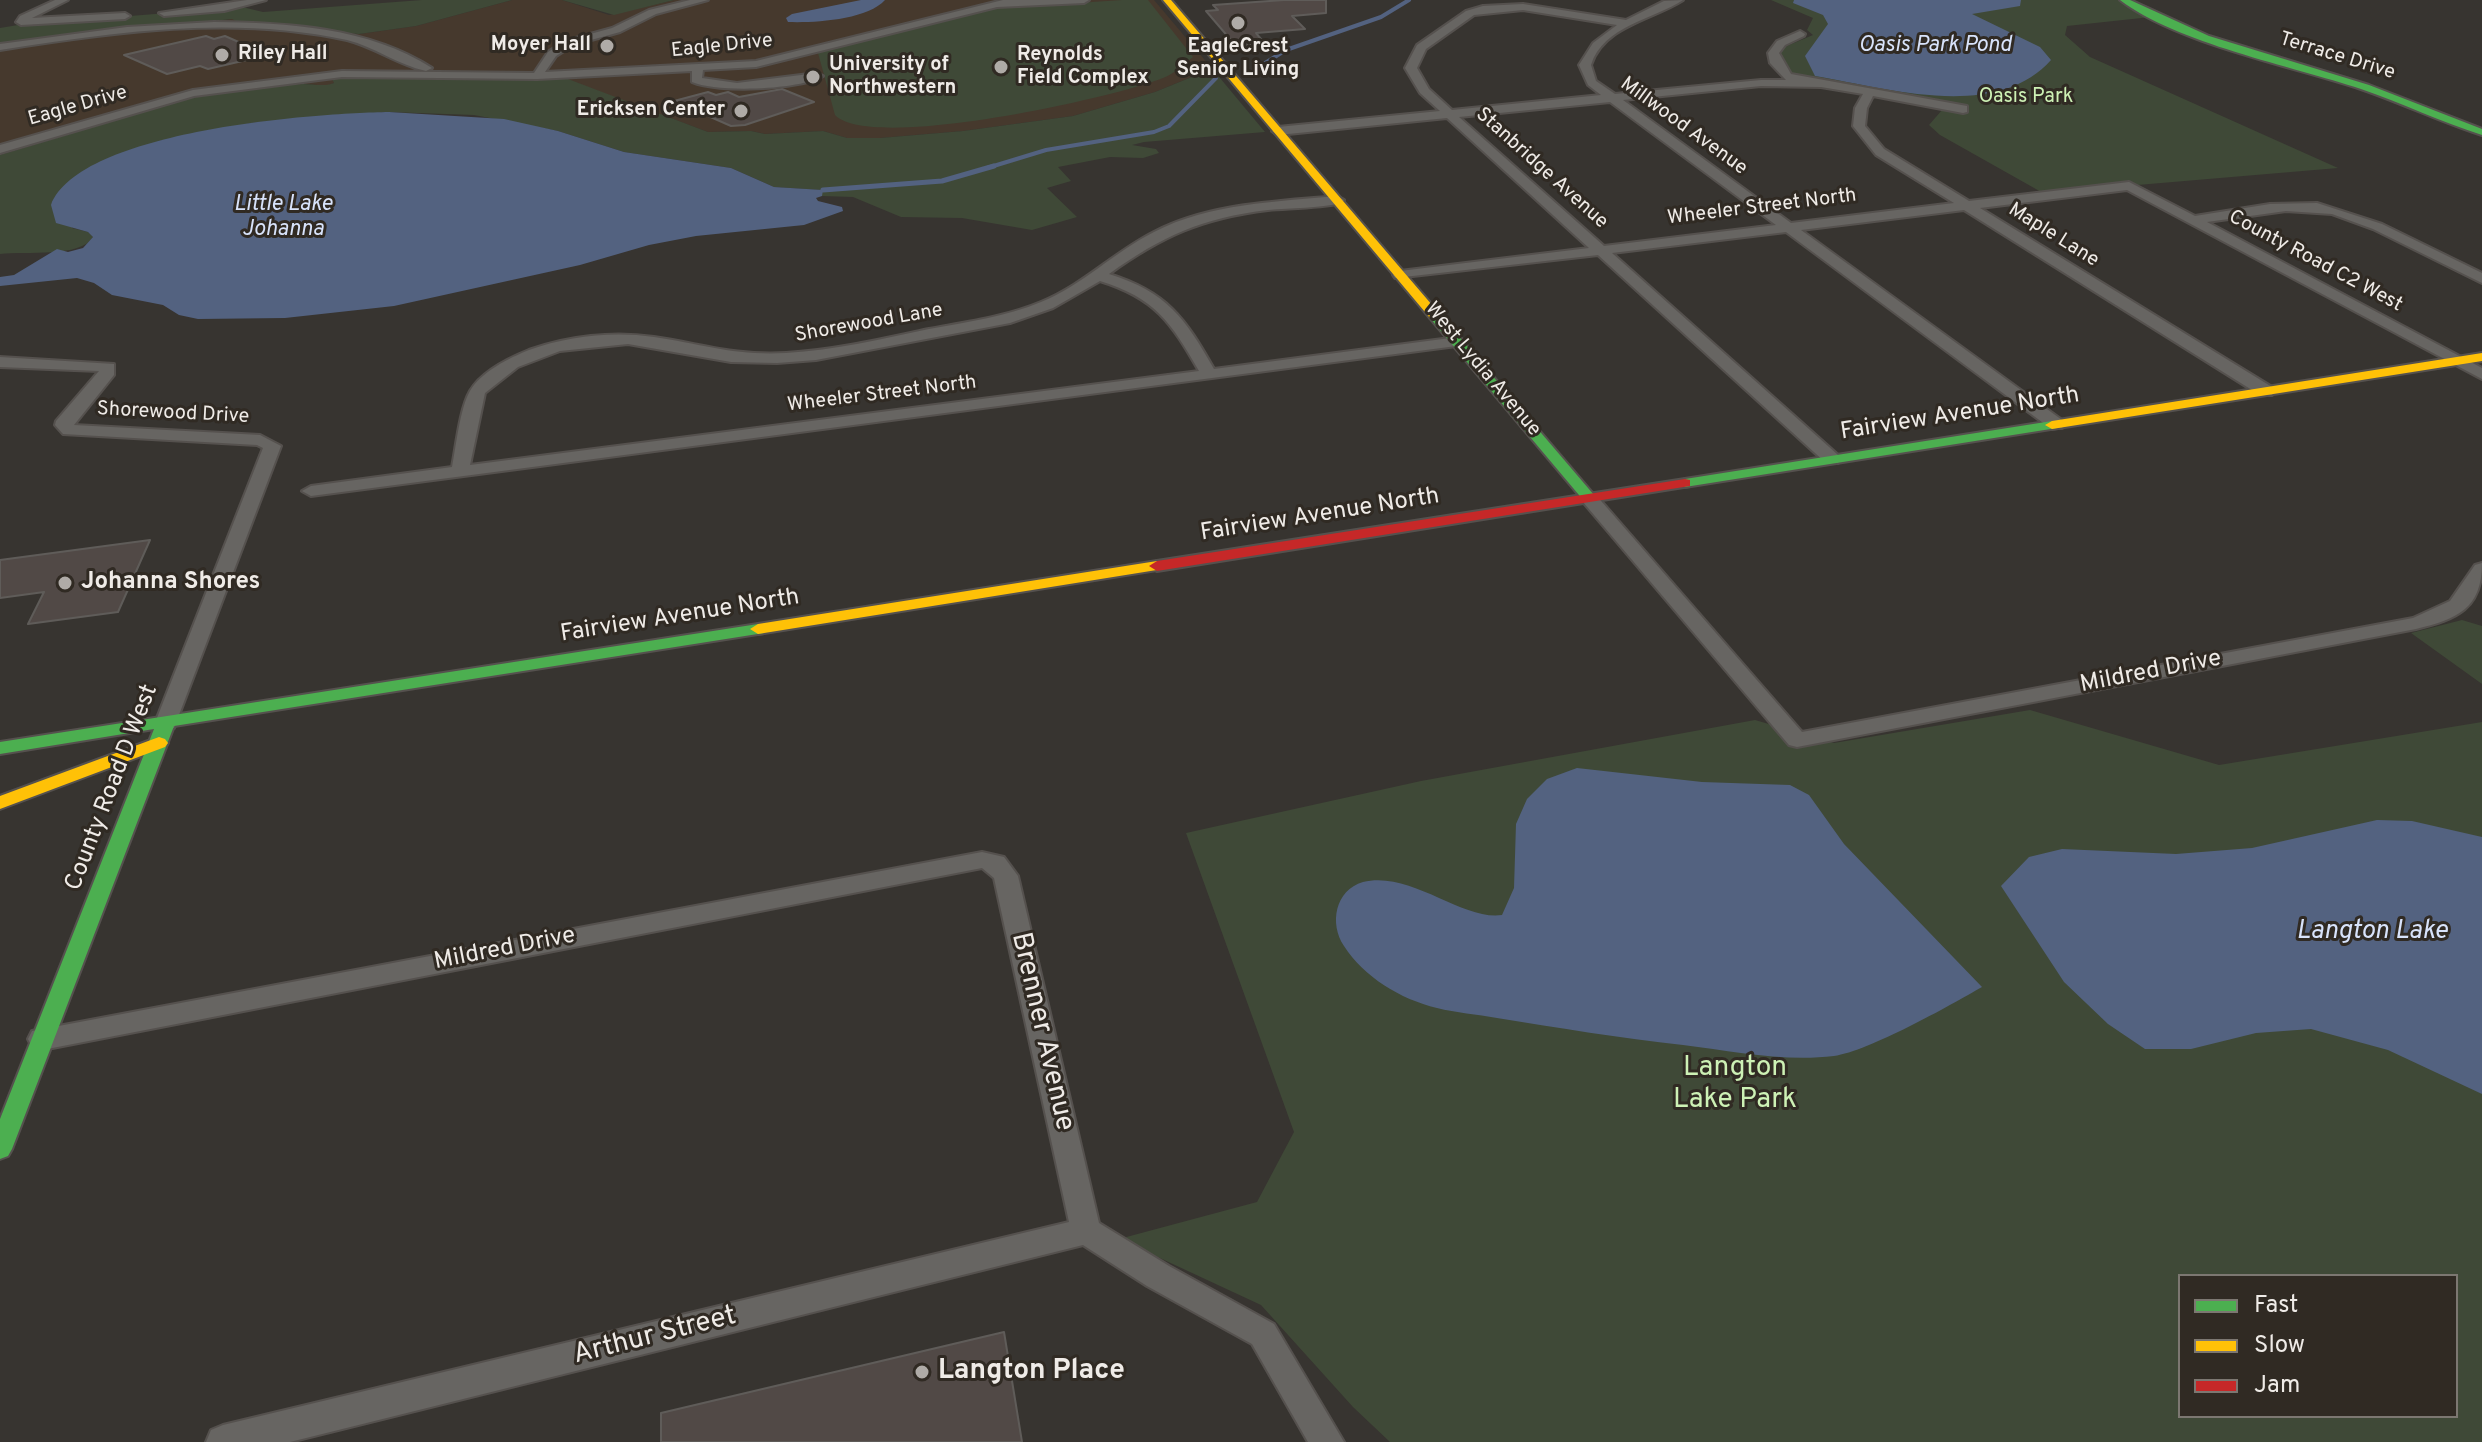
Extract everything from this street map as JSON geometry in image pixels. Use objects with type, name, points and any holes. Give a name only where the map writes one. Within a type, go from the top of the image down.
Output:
[{"type":"street","points":[[63,0],[21,22],[136,16]]},
{"type":"street","points":[[151,14],[235,7],[261,0]]},
{"type":"street","points":[[537,76],[552,54],[569,43],[616,30],[653,12],[703,0]]},
{"type":"street","name":"Eagle Drive","points":[[0,149],[193,93],[342,74],[537,76],[698,69],[777,60],[902,26],[1015,0]]},
{"type":"street","name":"Eagle Drive","points":[[990,6],[1084,0]]},
{"type":"street","name":"West Lydia Avenue","points":[[1167,0],[1797,740]]},
{"type":"street","name":"Millwood Avenue","points":[[1678,0],[1651,8],[1594,49],[1584,69],[1592,83],[2056,424]]},
{"type":"street","name":"Terrace Drive","points":[[2124,0],[2146,13],[2271,60],[2366,87],[2482,132]]},
{"type":"street","name":"Terrace Drive","points":[[2138,0],[2179,24]]},
{"type":"street","name":"Stanbridge Avenue","points":[[1627,23],[1513,7],[1483,9],[1470,13],[1421,47],[1411,61],[1412,75],[1417,84],[1449,114],[1832,459]]},
{"type":"street","name":"Eagle Drive","points":[[0,47],[136,30],[259,27],[306,30],[345,37],[387,50],[419,67],[450,73]]},
{"type":"street","points":[[1800,34],[1776,48],[1773,58],[1781,71],[1794,80],[1963,109]]},
{"type":"street","name":"Eagle Drive","points":[[403,73],[419,67]]},
{"type":"street","points":[[698,69],[696,80],[702,84],[720,86],[817,76]]},
{"type":"street","points":[[1761,83],[1781,77],[1781,71]]},
{"type":"street","points":[[1278,131],[1761,83],[1818,84]]},
{"type":"street","name":"Maple Lane","points":[[1870,92],[1858,118],[1859,126],[1870,144],[2266,391]]},
{"type":"street","name":"Wheeler Street North","points":[[1400,275],[2129,186]]},
{"type":"street","name":"County Road C2 West","points":[[2129,186],[2482,374]]},
{"type":"street","name":"Shorewood Lane","points":[[460,471],[477,392],[485,382],[511,364],[547,350],[591,341],[633,339],[739,358],[822,355],[1017,316],[1067,296],[1159,235],[1195,221],[1247,210],[1337,200]]},
{"type":"street","points":[[2193,220],[2304,207],[2327,209],[2353,217],[2482,279]]},
{"type":"street","points":[[1099,276],[1135,285],[1166,307],[1210,375]]},
{"type":"street","name":"Wheeler Street North","points":[[311,491],[1458,342]]},
{"type":"street","name":"Fairview Avenue North","points":[[0,748],[2482,357]]},
{"type":"street","name":"Shorewood Drive","points":[[0,362],[108,367],[106,375],[65,421],[64,425],[69,430],[260,440],[272,446]]},
{"type":"street","name":"County Road D West","points":[[0,1149],[272,446]]},
{"type":"street","name":"Mildred Drive","points":[[1797,740],[2416,623],[2456,608],[2468,597],[2482,569]]},
{"type":"street","points":[[47,741],[54,762],[47,786]]},
{"type":"street","points":[[0,803],[159,743]]},
{"type":"street","name":"Mildred Drive","points":[[42,1039],[968,860]]},
{"type":"street","name":"Brenner Avenue","points":[[968,860],[995,863],[1006,876],[1086,1231]]},
{"type":"street","points":[[1086,1231],[1158,1276],[1263,1334],[1327,1442]]},
{"type":"street","name":"Arthur Street","points":[[223,1442],[1086,1231]]},
{"type":"shaded area","name":"University of Northwestern","points":[[512,0],[562,0],[609,15],[674,0],[1154,0],[1215,72],[1204,72],[1155,92],[1073,116],[963,131],[880,138],[847,138],[823,131],[765,134],[751,131],[708,132],[568,80],[371,76],[333,79],[334,83],[327,86],[306,84],[190,98],[0,155],[0,45],[232,19],[359,34],[416,26]]},
{"type":"green space","points":[[422,0],[512,0],[416,26],[359,34],[241,24],[232,19],[0,45],[0,28],[18,25],[242,7],[263,12]]},
{"type":"green space","points":[[562,0],[674,0],[614,15]]},
{"type":"green space","name":"Reynolds Field Complex","points":[[1148,0],[1193,57],[1167,76],[1136,87],[994,118],[894,128],[857,125],[835,115],[818,53],[988,9]]},
{"type":"green space","name":"Oasis Park","points":[[1771,0],[2119,0],[2151,17],[2067,26],[2065,35],[2090,57],[2338,168],[2043,193],[1940,135],[1929,125],[1949,102],[1803,81],[1790,76],[1779,58],[1782,48],[1813,35],[1807,30],[1813,18]]},
{"type":"green space","points":[[1204,72],[1215,72],[1265,132],[1144,142],[1132,145],[1156,149],[1159,153],[1143,158],[1110,157],[1058,167],[1071,181],[1047,188],[1077,217],[1032,230],[962,218],[901,217],[853,197],[822,196],[822,190],[774,187],[731,168],[624,152],[558,131],[474,115],[389,112],[252,123],[161,141],[95,165],[72,228],[88,232],[93,237],[87,244],[65,251],[0,254],[0,155],[190,98],[275,86],[326,85],[334,83],[332,79],[371,76],[568,79],[708,132],[751,131],[765,134],[823,131],[847,138],[880,138],[963,131],[1073,116],[1155,92]]},
{"type":"green space","points":[[2462,620],[2482,626],[2482,684],[2411,633]]},
{"type":"green space","name":"Langton Lake Park","points":[[2030,710],[2219,765],[2482,722],[2482,1442],[1390,1442],[1353,1407],[1261,1305],[1119,1239],[1257,1202],[1294,1132],[1186,833],[1421,781],[1755,720],[1834,743]]},
{"type":"water","points":[[861,0],[885,0],[866,12],[840,19],[788,22],[786,18],[792,14]]},
{"type":"water","name":"Oasis Park Pond","points":[[1794,0],[2021,0],[2020,6],[1972,14],[2040,47],[2051,60],[2028,79],[2001,90],[1971,95],[1906,93],[1815,76],[1805,56],[1828,24],[1823,15],[1793,3]]},
{"type":"water","name":"Little Lake Johanna","points":[[389,112],[504,119],[558,131],[624,152],[731,168],[774,187],[823,190],[822,196],[816,198],[818,201],[842,207],[843,211],[804,225],[696,236],[649,245],[580,265],[394,306],[285,318],[198,319],[179,315],[163,305],[112,295],[94,283],[77,278],[0,286],[0,277],[14,275],[57,249],[68,252],[83,248],[93,237],[88,232],[56,223],[51,205],[71,180],[106,159],[151,143],[258,122]]},
{"type":"water","points":[[1577,768],[1702,782],[1790,785],[1809,795],[1844,844],[1982,987],[1867,1046],[1834,1056],[1796,1058],[1636,1039],[1444,1010],[1397,993],[1372,977],[1352,957],[1339,937],[1337,909],[1346,892],[1363,882],[1381,880],[1399,883],[1470,911],[1502,915],[1514,888],[1516,824],[1527,799],[1547,779]]},
{"type":"water","name":"Langton Lake","points":[[2377,820],[2412,821],[2482,837],[2482,1094],[2388,1050],[2311,1029],[2256,1033],[2191,1049],[2145,1049],[2108,1024],[2064,982],[2001,886],[2029,857],[2062,849],[2176,854],[2252,848]]},
{"type":"building","name":"EagleCrest Senior Living","points":[[1326,0],[1326,13],[1292,16],[1305,29],[1256,33],[1265,44],[1236,46],[1206,11],[1218,10],[1213,5]]},
{"type":"building","name":"Riley Hall","points":[[206,36],[214,39],[225,36],[268,55],[208,69],[200,66],[167,74],[124,55]]},
{"type":"building","name":"Ericksen Center","points":[[782,89],[814,102],[745,125],[731,126],[674,101],[708,92],[716,95],[728,92],[739,97]]},
{"type":"building","name":"Johanna Shores","points":[[150,540],[118,612],[28,624],[44,592],[0,598],[0,560]]},
{"type":"building","name":"Langton Place","points":[[1004,1332],[1022,1442],[661,1442],[661,1413]]},
{"type":"waterway","points":[[1249,73],[1286,50],[1381,17],[1409,0]]},
{"type":"waterway","points":[[987,168],[1046,150],[1154,132],[1169,126],[1216,78]]},
{"type":"waterway","points":[[823,190],[942,181],[994,166]]},
{"type":"traffic: fast","points":[[2124,0],[2178,27],[2366,87],[2482,132]]},
{"type":"traffic: fast","points":[[1434,315],[1589,498]]},
{"type":"traffic: fast","points":[[1685,483],[2052,425]]},
{"type":"traffic: fast","points":[[0,748],[758,629]]},
{"type":"traffic: fast","points":[[0,1149],[166,723]]},
{"type":"traffic: slow","points":[[1167,0],[1434,315]]},
{"type":"traffic: slow","points":[[2052,425],[2482,357]]},
{"type":"traffic: slow","points":[[758,629],[1157,566]]},
{"type":"traffic: slow","points":[[0,803],[159,743]]},
{"type":"traffic: jam","points":[[1157,566],[1685,483]]},
{"type":"place","name":"EagleCrest Senior Living","points":[[1238,23]]},
{"type":"place","name":"Moyer Hall","points":[[607,46]]},
{"type":"place","name":"Riley Hall","points":[[222,55]]},
{"type":"place","name":"Reynolds Field Complex","points":[[1001,67]]},
{"type":"place","name":"University of Northwestern","points":[[813,77]]},
{"type":"place","name":"Ericksen Center","points":[[741,111]]},
{"type":"place","name":"Johanna Shores","points":[[65,583]]},
{"type":"place","name":"Langton Place","points":[[922,1372]]}]
